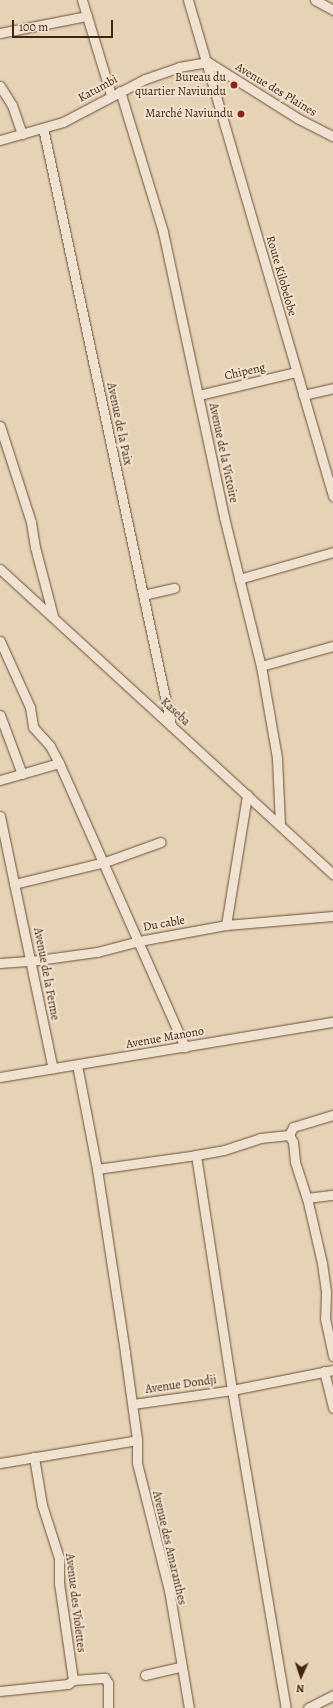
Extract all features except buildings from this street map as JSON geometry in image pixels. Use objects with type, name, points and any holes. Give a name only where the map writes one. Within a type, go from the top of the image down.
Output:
[{"type":"street","points":[[82,0],[111,95]]},
{"type":"street","name":"Route Kilobelobe","points":[[188,0],[208,62],[296,372],[333,496]]},
{"type":"street","points":[[315,0],[333,10]]},
{"type":"street","points":[[0,33],[87,16]]},
{"type":"street","name":"Katumbi","points":[[0,140],[63,122],[120,90],[179,67],[208,62]]},
{"type":"street","name":"Avenue des Plaines","points":[[208,62],[293,115],[333,136]]},
{"type":"street","points":[[0,86],[12,105],[22,134]]},
{"type":"street","name":"Avenue de la Victoire","points":[[120,90],[163,232],[239,579],[261,666],[277,758],[280,824]]},
{"type":"street","name":"Avenue de la Paix","points":[[43,128],[171,725]]},
{"type":"street","name":"Chipeng","points":[[199,395],[296,372]]},
{"type":"street","points":[[303,395],[333,388]]},
{"type":"street","points":[[0,426],[31,522],[34,547],[53,616]]},
{"type":"street","points":[[239,579],[333,552]]},
{"type":"street","name":"Kaseba","points":[[0,569],[333,874]]},
{"type":"street","points":[[144,595],[174,588]]},
{"type":"street","points":[[0,641],[30,706],[34,727],[50,746],[59,763],[105,862],[185,1047]]},
{"type":"street","points":[[261,666],[333,646]]},
{"type":"street","points":[[0,715],[22,774]]},
{"type":"street","points":[[0,780],[59,763]]},
{"type":"street","points":[[226,925],[247,795]]},
{"type":"street","name":"Avenue de la Ferme","points":[[0,816],[53,1069]]},
{"type":"street","points":[[14,884],[105,862],[161,842]]},
{"type":"street","name":"Du cable","points":[[0,963],[31,961],[97,952],[139,941],[226,925],[333,916]]},
{"type":"street","name":"Avenue Manono","points":[[0,1078],[333,1022]]},
{"type":"street","points":[[77,1065],[97,1169],[133,1404]]},
{"type":"street","points":[[289,1135],[293,1127],[333,1114]]},
{"type":"street","points":[[97,1169],[196,1155],[224,1150],[260,1138],[289,1135]]},
{"type":"street","points":[[289,1135],[293,1142],[296,1162],[307,1198],[330,1292],[325,1318],[333,1356]]},
{"type":"street","points":[[196,1155],[232,1390],[286,1708]]},
{"type":"street","points":[[307,1198],[333,1195]]},
{"type":"street","points":[[328,1370],[333,1408]]},
{"type":"street","name":"Avenue Dondji","points":[[137,1440],[133,1404],[232,1390],[328,1370]]},
{"type":"street","points":[[0,1463],[137,1440]]},
{"type":"street","name":"Avenue des Amaranthes","points":[[137,1440],[137,1463],[169,1590],[189,1708]]},
{"type":"street","name":"Avenue des Violettes","points":[[34,1457],[42,1505],[59,1558],[59,1583],[73,1680]]},
{"type":"street","points":[[145,1674],[181,1667]]},
{"type":"street","points":[[0,1690],[68,1684],[73,1680],[105,1678],[108,1683],[108,1708]]},
{"type":"street","points":[[308,1708],[333,1695]]},
{"type":"place","name":"Bureau du quartier Naviundu","points":[[234,85]]},
{"type":"place","name":"Marché Naviundu","points":[[241,114]]}]
